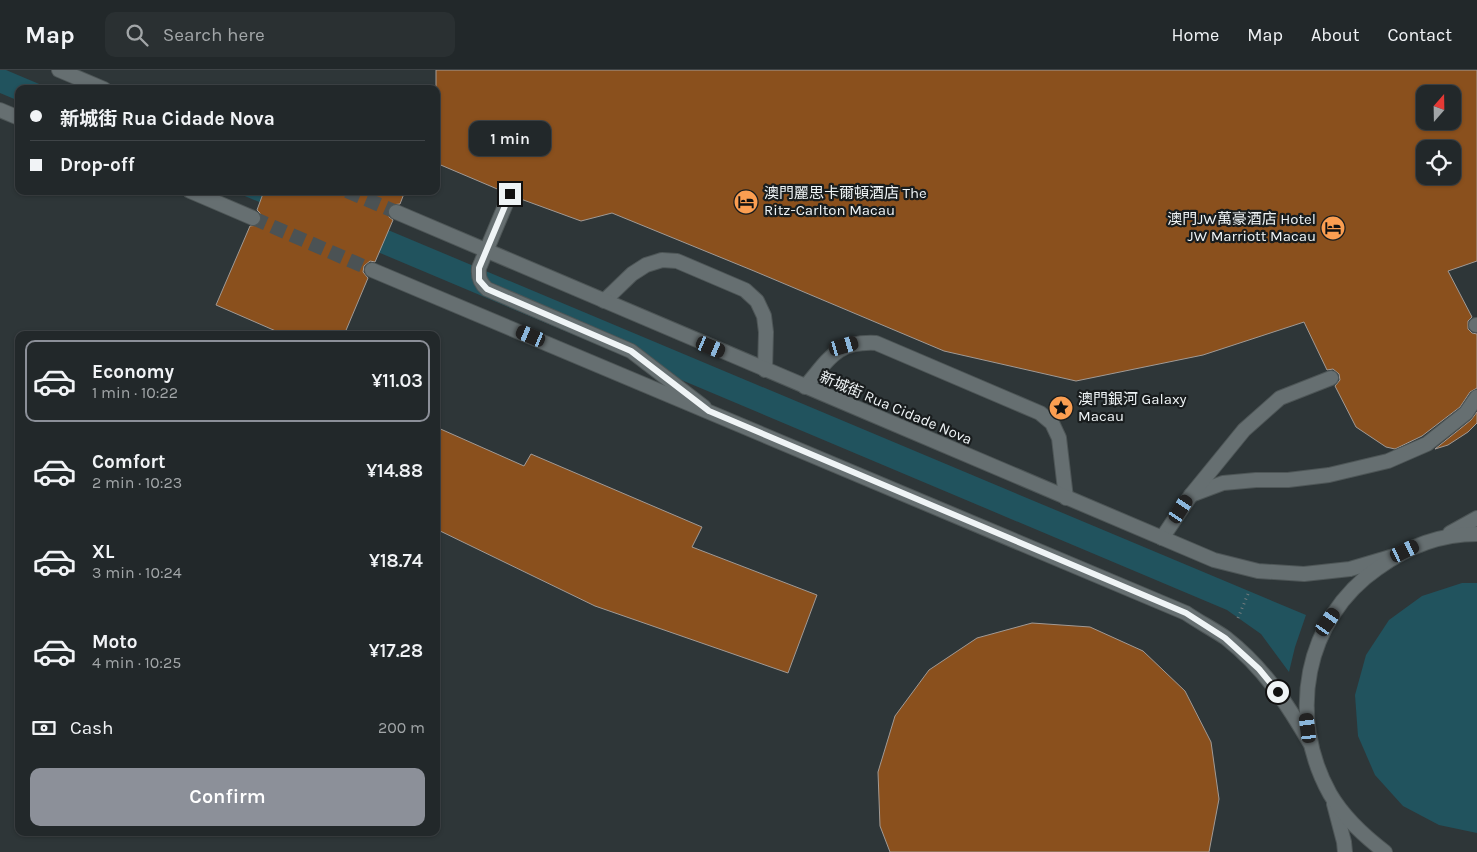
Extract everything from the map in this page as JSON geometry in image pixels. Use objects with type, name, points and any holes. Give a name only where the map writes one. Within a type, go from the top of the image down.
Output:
[{"type":"street","points":[[59,70],[95,85]]},
{"type":"street","points":[[0,110],[15,116]]},
{"type":"street","points":[[510,194],[479,268],[479,280],[487,289],[631,351],[709,411]]},
{"type":"street","points":[[199,195],[253,218]]},
{"type":"street","name":"新城街 Rua Cidade Nova","points":[[396,212],[1214,560],[1258,570],[1304,574],[1350,569],[1394,556]]},
{"type":"street","points":[[604,301],[632,274],[646,265],[662,260],[678,261],[744,290],[757,301],[764,316],[766,332],[765,370]]},
{"type":"street","points":[[372,270],[1186,613],[1228,641],[1259,669],[1288,704],[1310,743]]},
{"type":"street","points":[[805,387],[831,355],[844,346],[860,342],[876,342],[1040,413],[1052,423],[1059,438],[1066,498]]},
{"type":"street","points":[[1162,538],[1191,495],[1244,430],[1280,398],[1331,378]]},
{"type":"street","points":[[1191,495],[1223,483],[1288,480],[1329,475],[1388,461],[1426,444],[1466,413],[1477,397]]},
{"type":"street","points":[[1385,852],[1354,827],[1331,796],[1318,770],[1310,743],[1306,712],[1308,680],[1316,650],[1325,629],[1346,596],[1368,574],[1394,556],[1440,538],[1477,518]]},
{"type":"street","points":[[1440,538],[1477,534]]},
{"type":"street","points":[[1331,796],[1345,852]]},
{"type":"path","points":[[1228,641],[1258,570]]},
{"type":"shaded area","points":[[0,70],[6,70],[42,85],[15,85],[15,99],[0,93]]},
{"type":"shaded area","points":[[242,195],[305,195],[1306,615],[1289,672],[1261,634],[1227,610]]},
{"type":"shaded area","points":[[1462,583],[1477,583],[1477,833],[1439,825],[1403,806],[1375,775],[1358,736],[1355,695],[1366,655],[1389,620],[1422,596]]},
{"type":"building","points":[[436,70],[1477,70],[1477,261],[1448,271],[1472,317],[1468,321],[1468,329],[1472,333],[1477,334],[1477,388],[1470,392],[1460,407],[1422,436],[1395,449],[1386,447],[1356,427],[1335,386],[1340,380],[1339,374],[1333,369],[1327,370],[1304,322],[1203,355],[1076,381],[944,351],[612,213],[581,221],[518,198],[517,189],[513,186],[505,187],[502,191],[440,165],[440,85],[436,85]]},
{"type":"building","points":[[263,195],[403,195],[400,204],[391,205],[388,209],[389,217],[393,220],[375,262],[370,261],[364,266],[363,272],[368,278],[346,331],[276,331],[216,305],[250,226],[258,225],[261,221],[260,213],[257,210]]},
{"type":"building","points":[[1477,412],[1477,423],[1468,432],[1448,445],[1435,449],[1471,420]]},
{"type":"building","points":[[440,429],[524,466],[531,454],[702,527],[692,547],[817,595],[788,673],[595,606],[440,531]]},
{"type":"building","points":[[1032,623],[1090,627],[1143,651],[1185,691],[1211,742],[1219,799],[1209,852],[890,852],[880,826],[878,772],[895,716],[929,670],[977,638]]},
{"type":"tunnel","points":[[356,195],[396,212]]},
{"type":"tunnel","points":[[253,218],[372,270]]},
{"type":"place","name":"澳門麗思卡爾頓酒店 The Ritz-Carlton Macau","points":[[746,202]]},
{"type":"place","name":"澳門JW萬豪酒店 Hotel JW Marriott Macau","points":[[1333,228]]},
{"type":"place","name":"澳門銀河 Galaxy Macau","points":[[1061,408]]},
{"type":"route","points":[[510,194],[479,268],[479,280],[487,289],[631,351],[709,411],[1186,613],[1225,638],[1259,669],[1278,692]]}]
